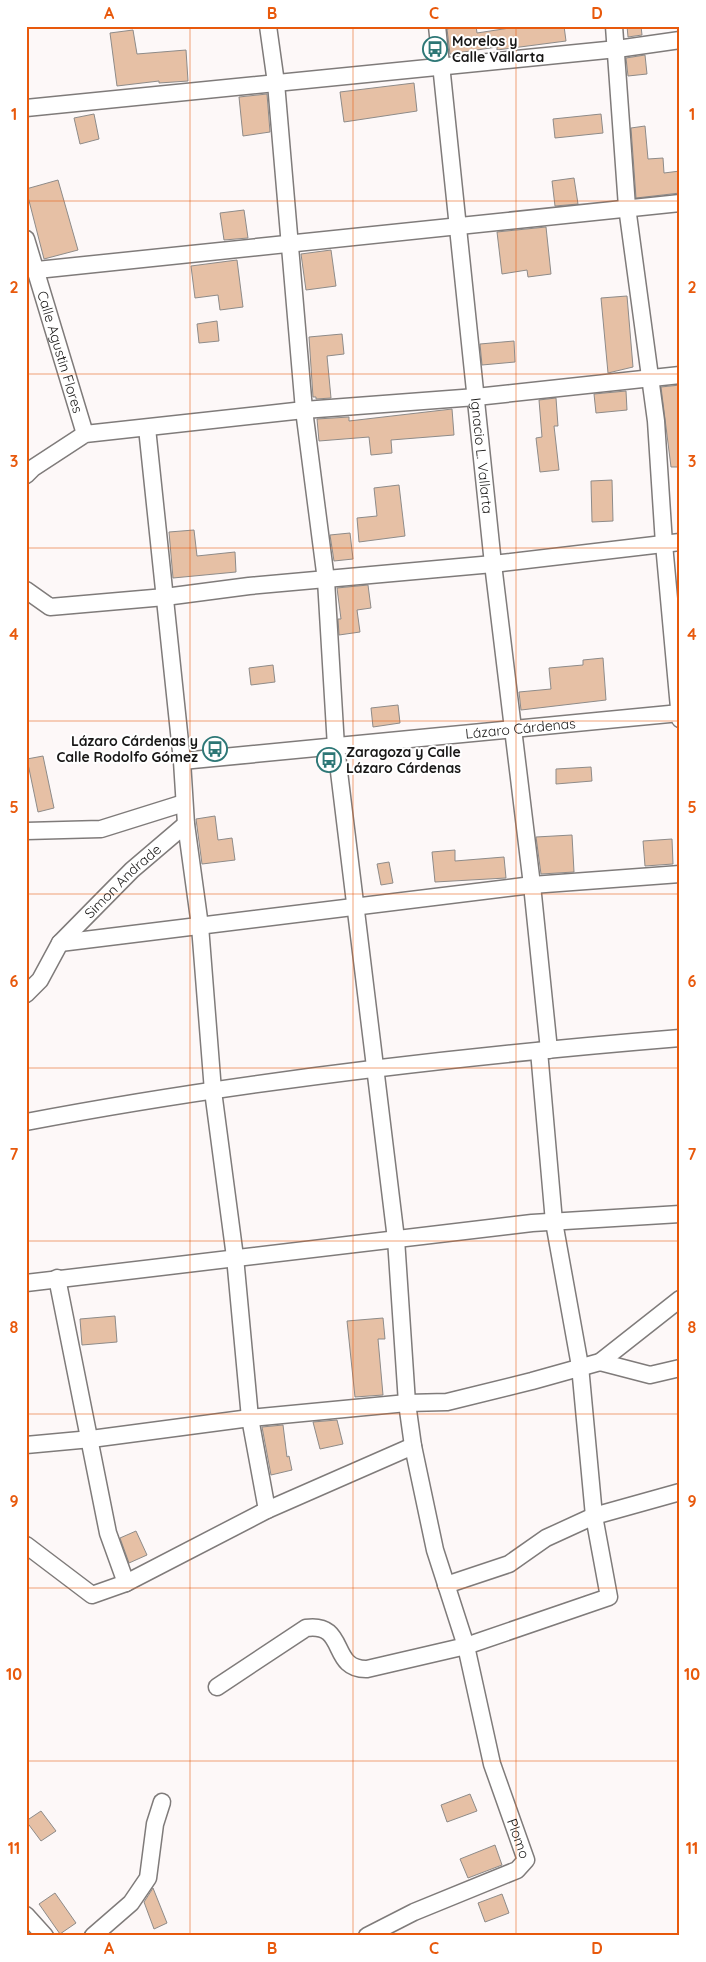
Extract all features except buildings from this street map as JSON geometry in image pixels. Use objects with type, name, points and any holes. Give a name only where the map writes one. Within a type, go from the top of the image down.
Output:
[{"type":"street","points":[[218,1687],[306,1628],[319,1626],[327,1630],[348,1664],[353,1668],[360,1669],[466,1646],[435,1550],[412,1446],[407,1403],[396,1239],[336,746],[326,580],[304,410],[276,83],[268,26]]},
{"type":"street","name":"Ignacio L. Vallarta","points":[[437,26],[456,226],[511,729],[532,885],[554,1222],[580,1366],[594,1516],[609,1597],[466,1646]]},
{"type":"street","points":[[614,26],[627,207],[652,378],[672,543],[680,715]]},
{"type":"street","points":[[26,108],[617,49],[680,40]]},
{"type":"street","points":[[37,270],[627,207],[680,203]]},
{"type":"street","name":"Calle Agustin Flores","points":[[26,239],[37,270],[85,434]]},
{"type":"street","points":[[26,475],[33,468],[85,434],[304,410],[476,397],[680,375]]},
{"type":"street","points":[[147,428],[182,761],[186,824],[200,926],[213,1092],[235,1257],[250,1418],[267,1510]]},
{"type":"street","points":[[26,590],[50,607],[165,597],[248,586],[493,564],[672,543]]},
{"type":"street","name":"Lázaro Cárdenas","points":[[182,761],[511,729],[680,715]]},
{"type":"street","points":[[26,831],[101,828],[184,803]]},
{"type":"street","name":"Simon Andrade","points":[[26,994],[40,980],[60,943],[132,870],[186,824]]},
{"type":"street","points":[[60,943],[532,885],[680,874]]},
{"type":"street","points":[[26,1122],[213,1092],[375,1070],[680,1038]]},
{"type":"street","points":[[26,1283],[532,1223],[680,1214]]},
{"type":"street","points":[[57,1278],[91,1439],[108,1533],[126,1583]]},
{"type":"street","points":[[600,1362],[680,1299]]},
{"type":"street","points":[[26,1444],[91,1439],[250,1418],[407,1403],[447,1402],[600,1362],[650,1375],[680,1368]]},
{"type":"street","points":[[26,1545],[92,1595],[126,1583],[267,1510],[412,1446]]},
{"type":"street","points":[[446,1585],[509,1564],[546,1538],[594,1516],[680,1492]]},
{"type":"street","name":"Plomo","points":[[367,1936],[414,1912],[518,1870],[526,1860],[492,1764],[466,1646]]},
{"type":"street","points":[[93,1936],[156,1880],[155,1824],[162,1802]]},
{"type":"street","points":[[26,1915],[44,1935]]},
{"type":"place","name":"Morelos y Calle Vallarta","points":[[435,49]]},
{"type":"place","name":"Lázaro Cárdenas y Calle Rodolfo Gómez","points":[[215,749]]},
{"type":"place","name":"Zaragoza y Calle Lázaro Cárdenas","points":[[329,760]]}]
